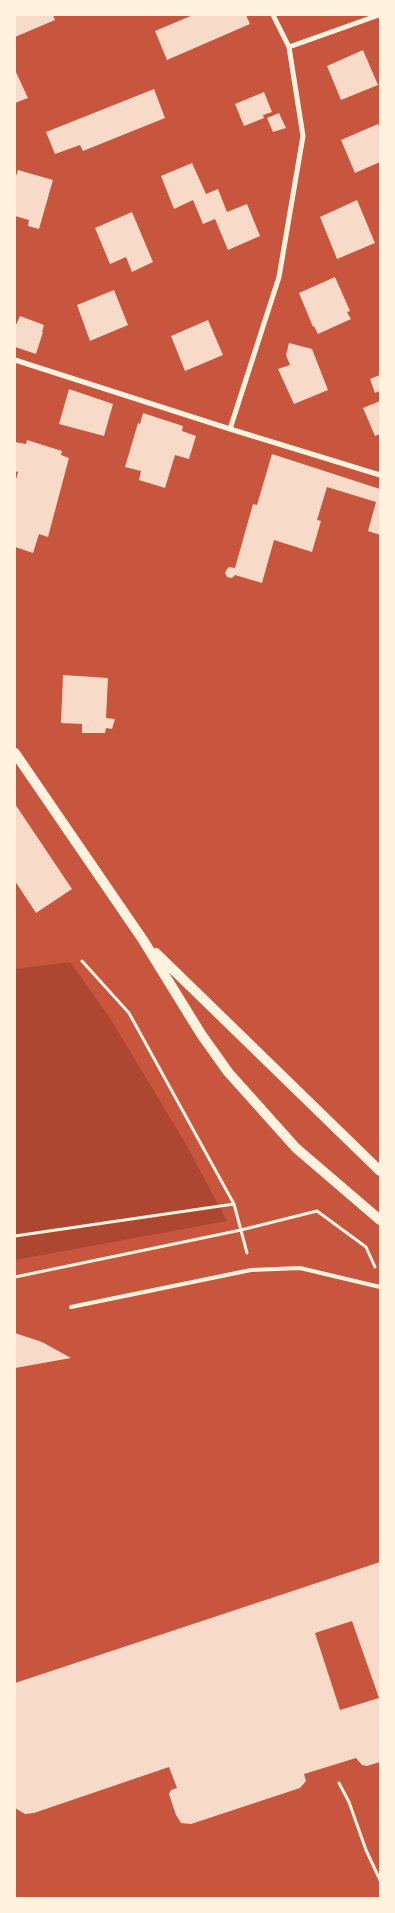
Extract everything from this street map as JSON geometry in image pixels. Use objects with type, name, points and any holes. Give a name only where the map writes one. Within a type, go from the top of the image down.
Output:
[{"type":"main road","points":[[15,753],[143,940],[201,1034],[228,1072],[296,1148],[380,1220]]},
{"type":"main road","points":[[143,940],[380,1171]]},
{"type":"street","points":[[230,429],[279,277],[303,136],[289,47],[273,15]]},
{"type":"street","points":[[289,47],[378,15]]},
{"type":"street","points":[[15,360],[380,475]]},
{"type":"lane","points":[[71,1307],[251,1270],[300,1268],[380,1287]]},
{"type":"path","points":[[82,961],[129,1013],[234,1204],[251,1270]]},
{"type":"path","points":[[15,1236],[234,1204]]},
{"type":"path","points":[[15,1277],[241,1230],[317,1211],[366,1247],[376,1269],[372,1284]]},
{"type":"path","points":[[339,1782],[349,1802],[366,1850],[380,1880]]},
{"type":"shaded area","points":[[70,962],[110,1018],[187,1146],[227,1221],[15,1260],[15,969]]},
{"type":"building","points":[[15,15],[53,15],[55,20],[15,37]]},
{"type":"building","points":[[193,15],[246,15],[250,24],[167,60],[155,31]]},
{"type":"building","points":[[363,50],[378,85],[341,100],[327,66]]},
{"type":"building","points":[[15,70],[28,98],[15,103]]},
{"type":"building","points":[[154,89],[165,118],[83,151],[80,145],[55,154],[46,132]]},
{"type":"building","points":[[264,92],[272,112],[263,115],[264,118],[244,126],[235,104]]},
{"type":"building","points":[[279,113],[286,128],[273,132],[267,118]]},
{"type":"building","points":[[378,124],[380,129],[380,162],[355,173],[341,140]]},
{"type":"building","points":[[192,163],[206,194],[218,189],[227,212],[247,204],[260,236],[228,250],[215,219],[203,224],[193,200],[174,209],[161,176]]},
{"type":"building","points":[[18,170],[53,180],[39,229],[28,226],[29,220],[15,216],[15,179]]},
{"type":"building","points":[[357,200],[375,243],[337,259],[320,217]]},
{"type":"building","points":[[132,212],[153,262],[132,272],[126,257],[110,264],[95,228]]},
{"type":"building","points":[[335,277],[350,311],[347,312],[351,319],[318,334],[313,327],[299,293]]},
{"type":"building","points":[[114,290],[128,325],[90,341],[77,305]]},
{"type":"building","points":[[20,316],[44,325],[36,354],[15,347],[15,327]]},
{"type":"building","points":[[208,320],[223,355],[185,371],[171,336]]},
{"type":"building","points":[[289,343],[312,349],[328,390],[294,404],[278,369],[290,365],[286,355]]},
{"type":"building","points":[[380,375],[380,391],[375,393],[370,379]]},
{"type":"building","points":[[69,389],[113,404],[104,436],[59,424]]},
{"type":"building","points":[[380,401],[380,434],[375,436],[363,408]]},
{"type":"building","points":[[143,413],[183,426],[182,431],[196,436],[189,459],[175,455],[165,488],[139,480],[141,471],[125,467],[138,423],[140,424]]},
{"type":"building","points":[[27,440],[62,451],[61,455],[69,458],[48,537],[39,534],[33,553],[15,547],[15,483],[18,472],[15,471],[15,442],[26,444]]},
{"type":"building","points":[[272,454],[380,489],[380,535],[368,531],[376,502],[327,487],[317,520],[321,521],[312,552],[274,540],[262,583],[235,575],[232,578],[227,577],[225,573],[227,569],[229,567],[235,568],[253,504],[257,505]]},
{"type":"building","points":[[63,675],[108,678],[106,718],[115,719],[112,729],[106,728],[105,733],[82,733],[82,724],[61,723]]},
{"type":"building","points":[[15,804],[72,889],[36,913],[15,881]]},
{"type":"building","points":[[15,1333],[42,1342],[71,1358],[15,1368]]},
{"type":"building","points":[[380,1562],[380,1762],[367,1766],[362,1765],[356,1758],[304,1774],[306,1781],[300,1788],[191,1824],[181,1823],[176,1815],[169,1794],[171,1790],[177,1788],[169,1767],[34,1813],[25,1814],[15,1808],[15,1683]],"holes":[[[352,1621],[379,1698],[340,1710],[315,1633]]]}]
